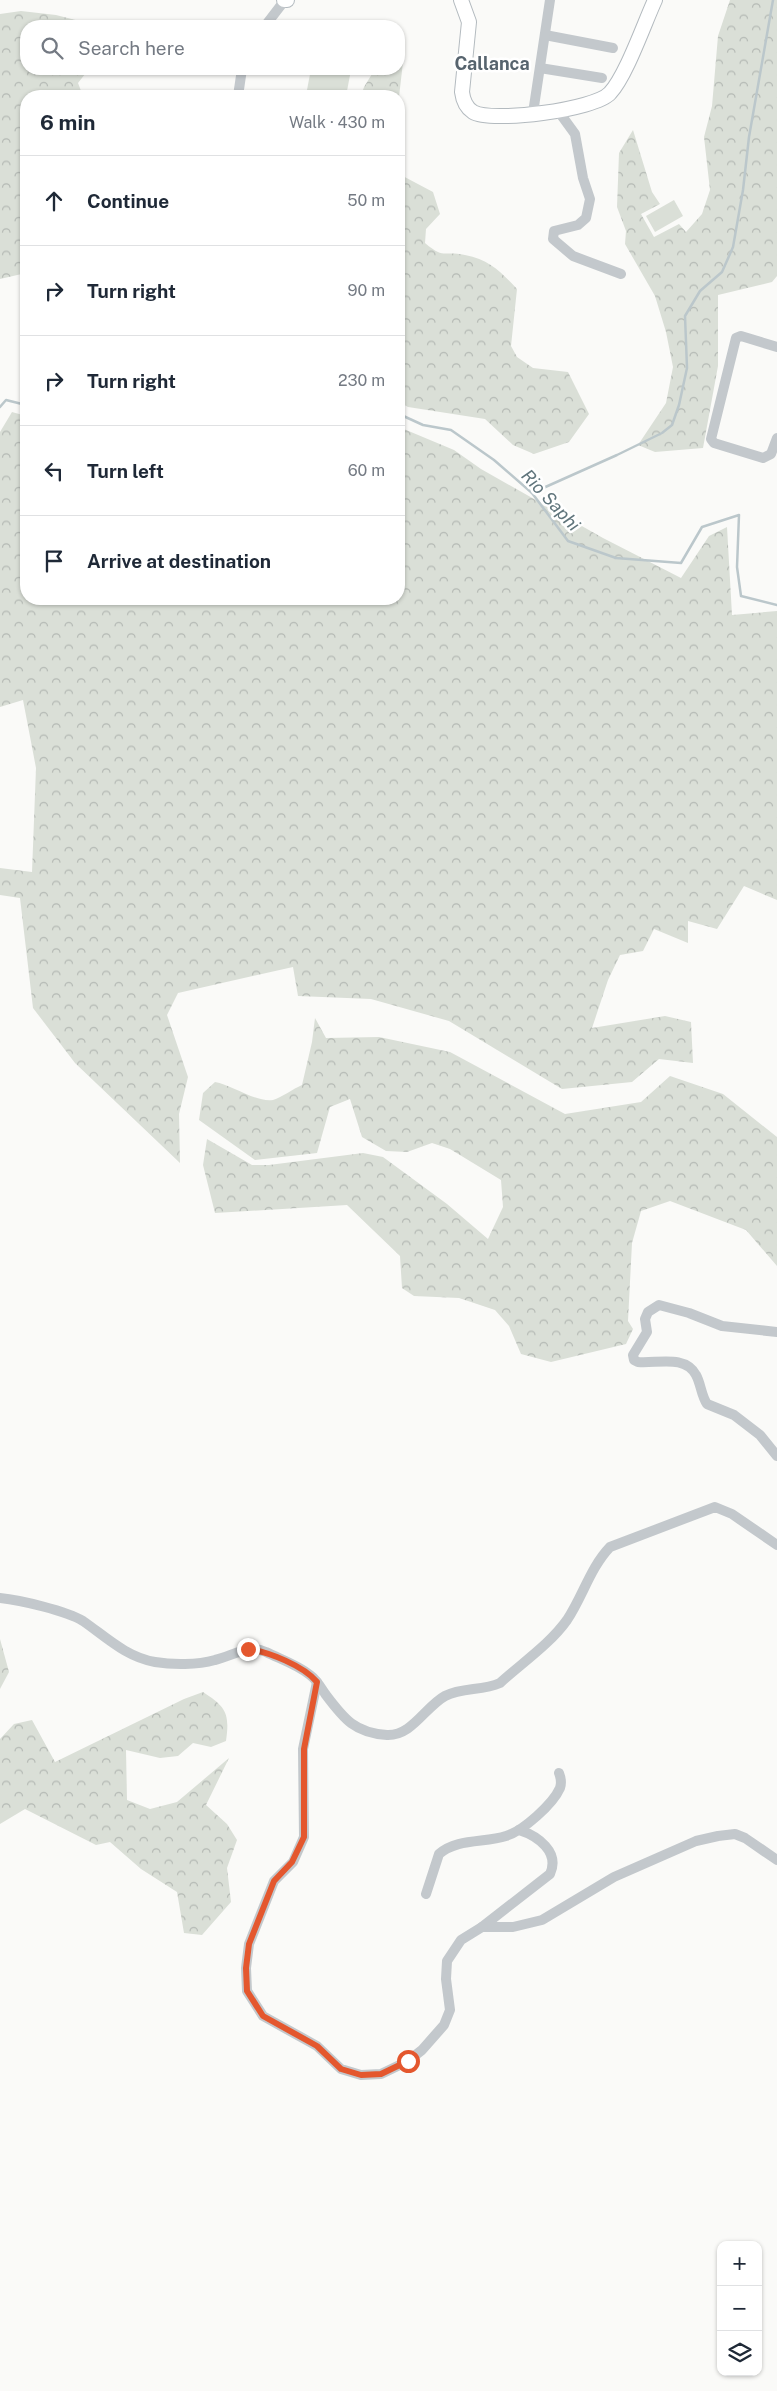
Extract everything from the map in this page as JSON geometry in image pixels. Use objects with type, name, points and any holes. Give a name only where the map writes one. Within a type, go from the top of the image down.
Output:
[{"type":"main road","points":[[460,0],[469,22],[462,92],[463,102],[472,111],[499,116],[559,112],[586,106],[604,99],[618,82],[655,0]]},
{"type":"street","points":[[270,20],[286,0]]},
{"type":"street","points":[[533,113],[550,0]]},
{"type":"street","points":[[545,35],[613,48]]},
{"type":"street","points":[[540,68],[602,78]]},
{"type":"street","points":[[239,90],[241,75]]},
{"type":"street","points":[[559,112],[575,134],[583,178],[590,199],[586,218],[578,225],[554,230],[552,234],[553,239],[573,256],[621,274]]},
{"type":"street","points":[[777,347],[741,336],[736,338],[711,439],[714,444],[763,458],[771,454],[777,438]]},
{"type":"street","points":[[777,1332],[722,1326],[690,1313],[659,1305],[648,1312],[645,1318],[647,1332],[633,1355],[634,1360],[638,1362],[667,1360],[689,1366],[695,1372],[707,1404],[734,1415],[760,1435],[777,1456]]},
{"type":"street","points":[[0,1598],[50,1609],[82,1620],[110,1643],[131,1654],[155,1662],[193,1663],[216,1660],[248,1649],[263,1651],[304,1671],[317,1682],[354,1727],[386,1735],[409,1728],[445,1696],[488,1688],[500,1683],[558,1631],[568,1618],[599,1558],[610,1547],[715,1507],[732,1514],[777,1545]]},
{"type":"street","points":[[317,1682],[304,1749],[304,1837],[292,1862],[274,1881],[249,1944],[246,1968],[247,1991],[263,2016],[317,2046],[341,2069],[361,2075],[381,2074],[408,2061],[422,2050],[444,2025],[450,2010],[446,1979],[447,1961],[461,1940],[482,1927],[550,1874],[553,1867],[552,1854],[535,1837],[519,1830]]},
{"type":"street","points":[[426,1894],[436,1860],[445,1848],[506,1836],[519,1830],[556,1795],[561,1786],[559,1773]]},
{"type":"street","points":[[482,1927],[513,1928],[542,1920],[614,1877],[696,1841],[718,1836],[735,1834],[745,1838],[777,1860]]},
{"type":"green space","points":[[730,0],[777,0],[777,276],[772,282],[718,295],[718,366],[703,448],[655,452],[638,445],[666,403],[673,367],[666,332],[655,296],[625,244],[626,231],[617,207],[619,153],[633,130],[652,192],[660,204],[641,214],[654,237],[679,224],[686,232],[702,214],[710,190],[704,137],[712,106],[718,36]]},
{"type":"green space","points":[[21,11],[56,15],[75,20],[20,20],[20,75],[84,75],[78,83],[81,90],[20,90],[20,274],[0,279],[0,14]]},
{"type":"green space","points":[[310,75],[350,75],[347,90],[307,90]]},
{"type":"green space","points":[[371,75],[402,75],[400,90],[363,90]]},
{"type":"green space","points":[[405,177],[433,192],[440,214],[426,229],[425,243],[444,254],[474,257],[488,263],[517,289],[511,346],[517,357],[533,368],[568,372],[589,414],[569,442],[534,454],[513,445],[485,419],[405,405]]},
{"type":"green space","points":[[674,200],[683,216],[655,232],[646,216]]},
{"type":"green space","points":[[12,412],[20,414],[20,605],[405,605],[405,430],[454,450],[481,469],[603,538],[681,578],[709,536],[727,527],[732,615],[777,611],[777,900],[744,886],[717,929],[688,921],[688,943],[654,929],[643,951],[620,955],[608,980],[592,1028],[665,1016],[691,1022],[693,1063],[659,1059],[632,1082],[562,1089],[449,1021],[371,999],[298,996],[293,967],[178,993],[167,1015],[188,1077],[179,1114],[180,1163],[75,1063],[33,1008],[20,898],[0,895],[0,868],[32,872],[36,768],[23,700],[0,707],[0,432]]},
{"type":"green space","points":[[315,1018],[326,1038],[379,1037],[450,1052],[565,1114],[641,1102],[670,1076],[723,1094],[777,1137],[777,1266],[746,1230],[670,1201],[641,1211],[632,1243],[628,1321],[633,1329],[626,1344],[551,1362],[521,1354],[509,1326],[495,1310],[459,1298],[414,1296],[402,1288],[400,1256],[347,1205],[215,1213],[203,1165],[207,1139],[252,1165],[269,1165],[363,1153],[383,1157],[447,1204],[488,1239],[503,1207],[501,1180],[450,1149],[432,1143],[407,1152],[386,1151],[362,1137],[350,1099],[330,1107],[317,1153],[255,1160],[199,1120],[203,1093],[215,1082],[267,1100],[276,1099],[302,1085],[312,1042]]},
{"type":"green space","points":[[0,1639],[9,1672],[0,1689]]},
{"type":"green space","points":[[203,1692],[217,1702],[225,1712],[227,1717],[226,1741],[211,1747],[193,1743],[178,1756],[160,1758],[126,1750],[127,1800],[150,1809],[177,1802],[229,1758],[206,1805],[227,1824],[237,1840],[227,1868],[231,1902],[202,1935],[184,1933],[177,1892],[141,1869],[110,1842],[96,1845],[25,1809],[0,1824],[0,1739],[14,1724],[32,1720],[55,1762],[184,1699]]},
{"type":"waterway","points":[[532,493],[617,455],[662,433],[672,425],[679,405],[687,368],[685,316],[700,291],[722,272],[733,247],[743,190],[749,137],[773,0]]},
{"type":"waterway","name":"Rio Saphi","points":[[0,407],[6,400],[20,404]]},
{"type":"waterway","name":"Rio Saphi","points":[[405,417],[423,425],[451,430],[494,460],[532,493],[568,541],[616,558],[681,563],[702,527],[739,515],[737,567],[741,596],[777,605]]},
{"type":"district","name":"Callanca","points":[[492,63]]},
{"type":"route","points":[[248,1649],[263,1651],[304,1671],[317,1682],[308,1719],[304,1749],[304,1837],[292,1862],[274,1881],[249,1944],[246,1968],[247,1991],[263,2016],[317,2046],[341,2069],[361,2075],[381,2074],[408,2061]]}]
